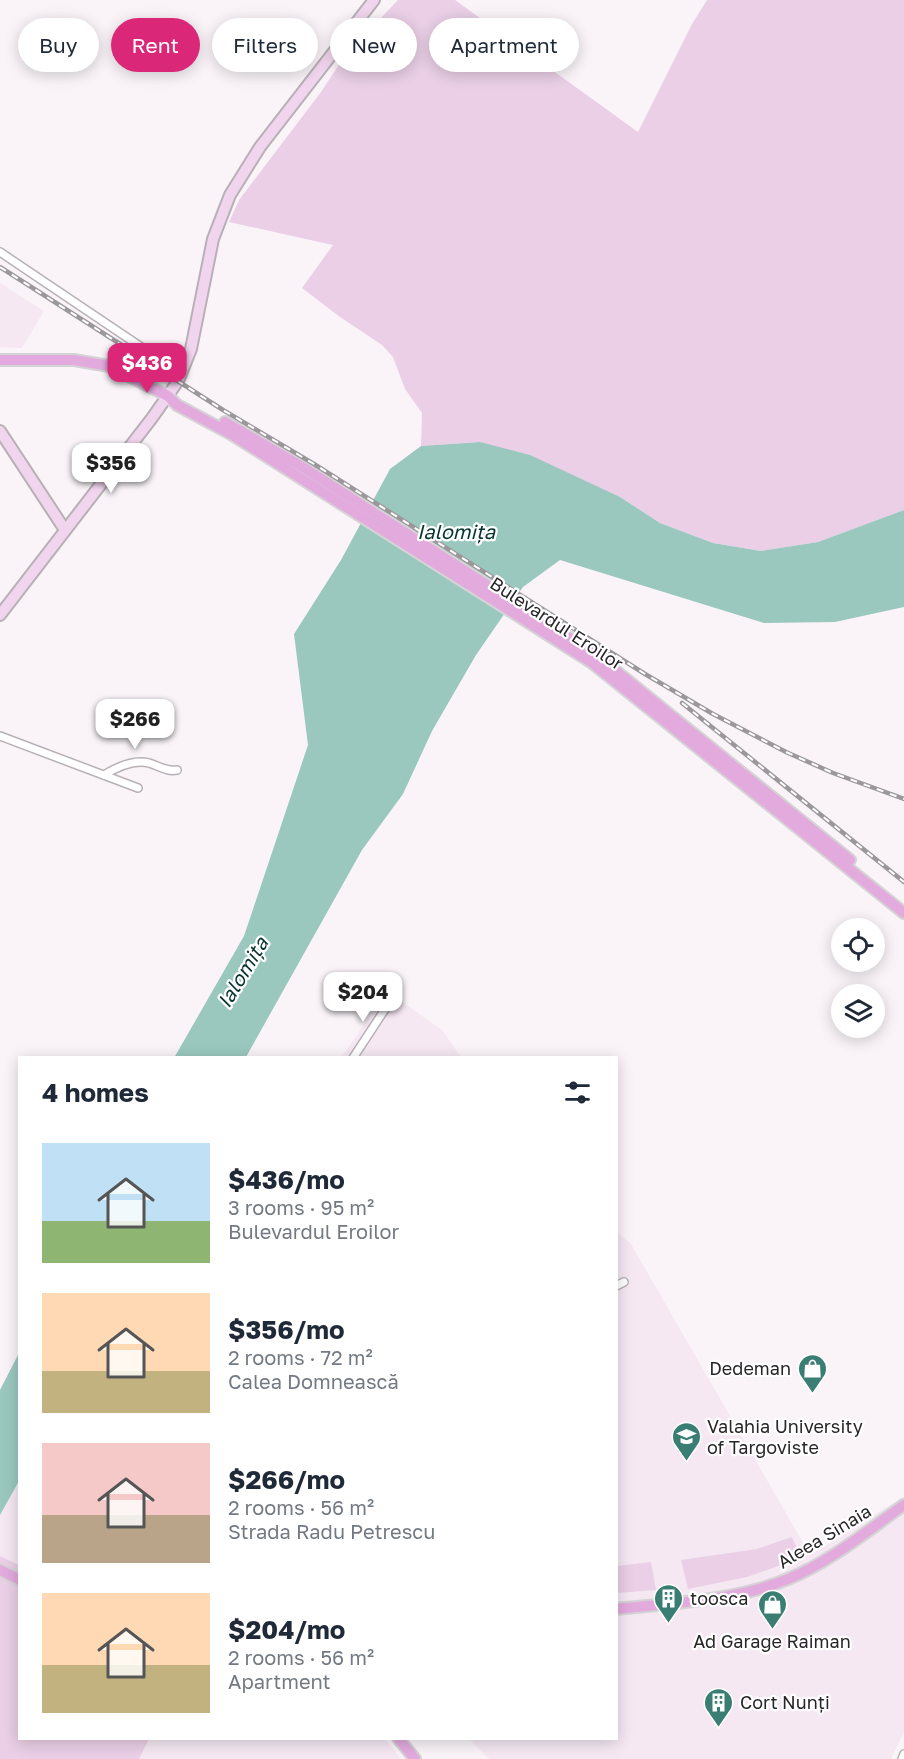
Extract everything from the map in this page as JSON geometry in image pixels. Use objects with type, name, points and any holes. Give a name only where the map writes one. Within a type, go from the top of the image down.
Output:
[{"type":"main road","points":[[0,606],[168,396],[183,371],[190,350],[213,239],[230,195],[260,147],[374,0]]},
{"type":"main road","name":"Bulevardul Eroilor","points":[[0,360],[74,360],[101,363],[196,407],[555,633],[596,655],[904,904]]},
{"type":"main road","points":[[0,615],[147,414],[168,396]]},
{"type":"main road","points":[[0,431],[63,528]]},
{"type":"main road","name":"Bulevardul Eroilor","points":[[555,633],[619,682],[904,913]]},
{"type":"main road","name":"Aleea Sinaia","points":[[618,1609],[722,1597],[780,1582],[832,1556],[904,1505]]},
{"type":"main road","name":"Aleea Sinaia","points":[[618,1616],[737,1600],[784,1587],[834,1561],[904,1513]]},
{"type":"main road","points":[[400,1740],[415,1759]]},
{"type":"street","points":[[0,252],[156,357],[183,371]]},
{"type":"street","points":[[0,736],[138,788]]},
{"type":"street","points":[[104,775],[126,764],[142,762],[170,771],[177,770]]},
{"type":"street","points":[[354,1056],[391,1000]]},
{"type":"street","points":[[618,1285],[624,1282]]},
{"type":"street","points":[[902,1759],[904,1754]]},
{"type":"shaded area","points":[[398,0],[455,0],[480,18],[429,18],[429,72],[555,72],[638,132],[692,24],[707,0],[904,0],[904,510],[818,542],[761,551],[713,543],[660,523],[620,497],[479,442],[421,446],[422,413],[405,389],[393,357],[382,345],[302,288],[333,245],[229,222],[239,200],[334,72],[417,72],[417,18],[381,18]]},
{"type":"shaded area","points":[[0,283],[44,311],[22,348],[0,347]]},
{"type":"shaded area","points":[[387,991],[442,1030],[460,1056],[342,1056]]},
{"type":"shaded area","points":[[618,1233],[631,1244],[810,1555],[904,1496],[904,1732],[891,1759],[489,1759],[470,1740],[618,1740]]},
{"type":"shaded area","points":[[18,1483],[18,1565],[0,1556],[0,1515]]},
{"type":"shaded area","points":[[792,1537],[801,1558],[747,1577],[688,1589],[681,1560],[757,1549]]},
{"type":"shaded area","points":[[0,1556],[18,1565],[18,1740],[148,1740],[139,1759],[0,1759]]},
{"type":"shaded area","points":[[651,1562],[656,1590],[618,1593],[618,1566]]},
{"type":"shaded area","points":[[148,1740],[386,1740],[401,1759],[139,1759]]},
{"type":"water","name":"Ialomița","points":[[480,442],[530,455],[620,497],[660,523],[713,543],[761,551],[818,542],[904,510],[904,607],[835,622],[764,623],[560,560],[523,587],[476,655],[432,731],[403,794],[362,850],[247,1056],[175,1056],[244,936],[308,745],[294,634],[341,560],[390,469],[421,446]]},
{"type":"water","points":[[18,1355],[18,1483],[0,1515],[0,1390]]},
{"type":"railway","points":[[0,267],[223,410],[314,464],[645,674],[713,714],[786,752],[833,773],[904,799]]},
{"type":"railway","points":[[682,703],[904,882]]},
{"type":"place","name":"Dedeman","points":[[812,1394]]},
{"type":"place","name":"Valahia University of Targoviste","points":[[686,1462]]},
{"type":"place","name":"toosca","points":[[669,1624]]},
{"type":"place","name":"Ad Garage Raiman","points":[[772,1630]]},
{"type":"place","name":"Cort Nunți","points":[[719,1728]]}]
